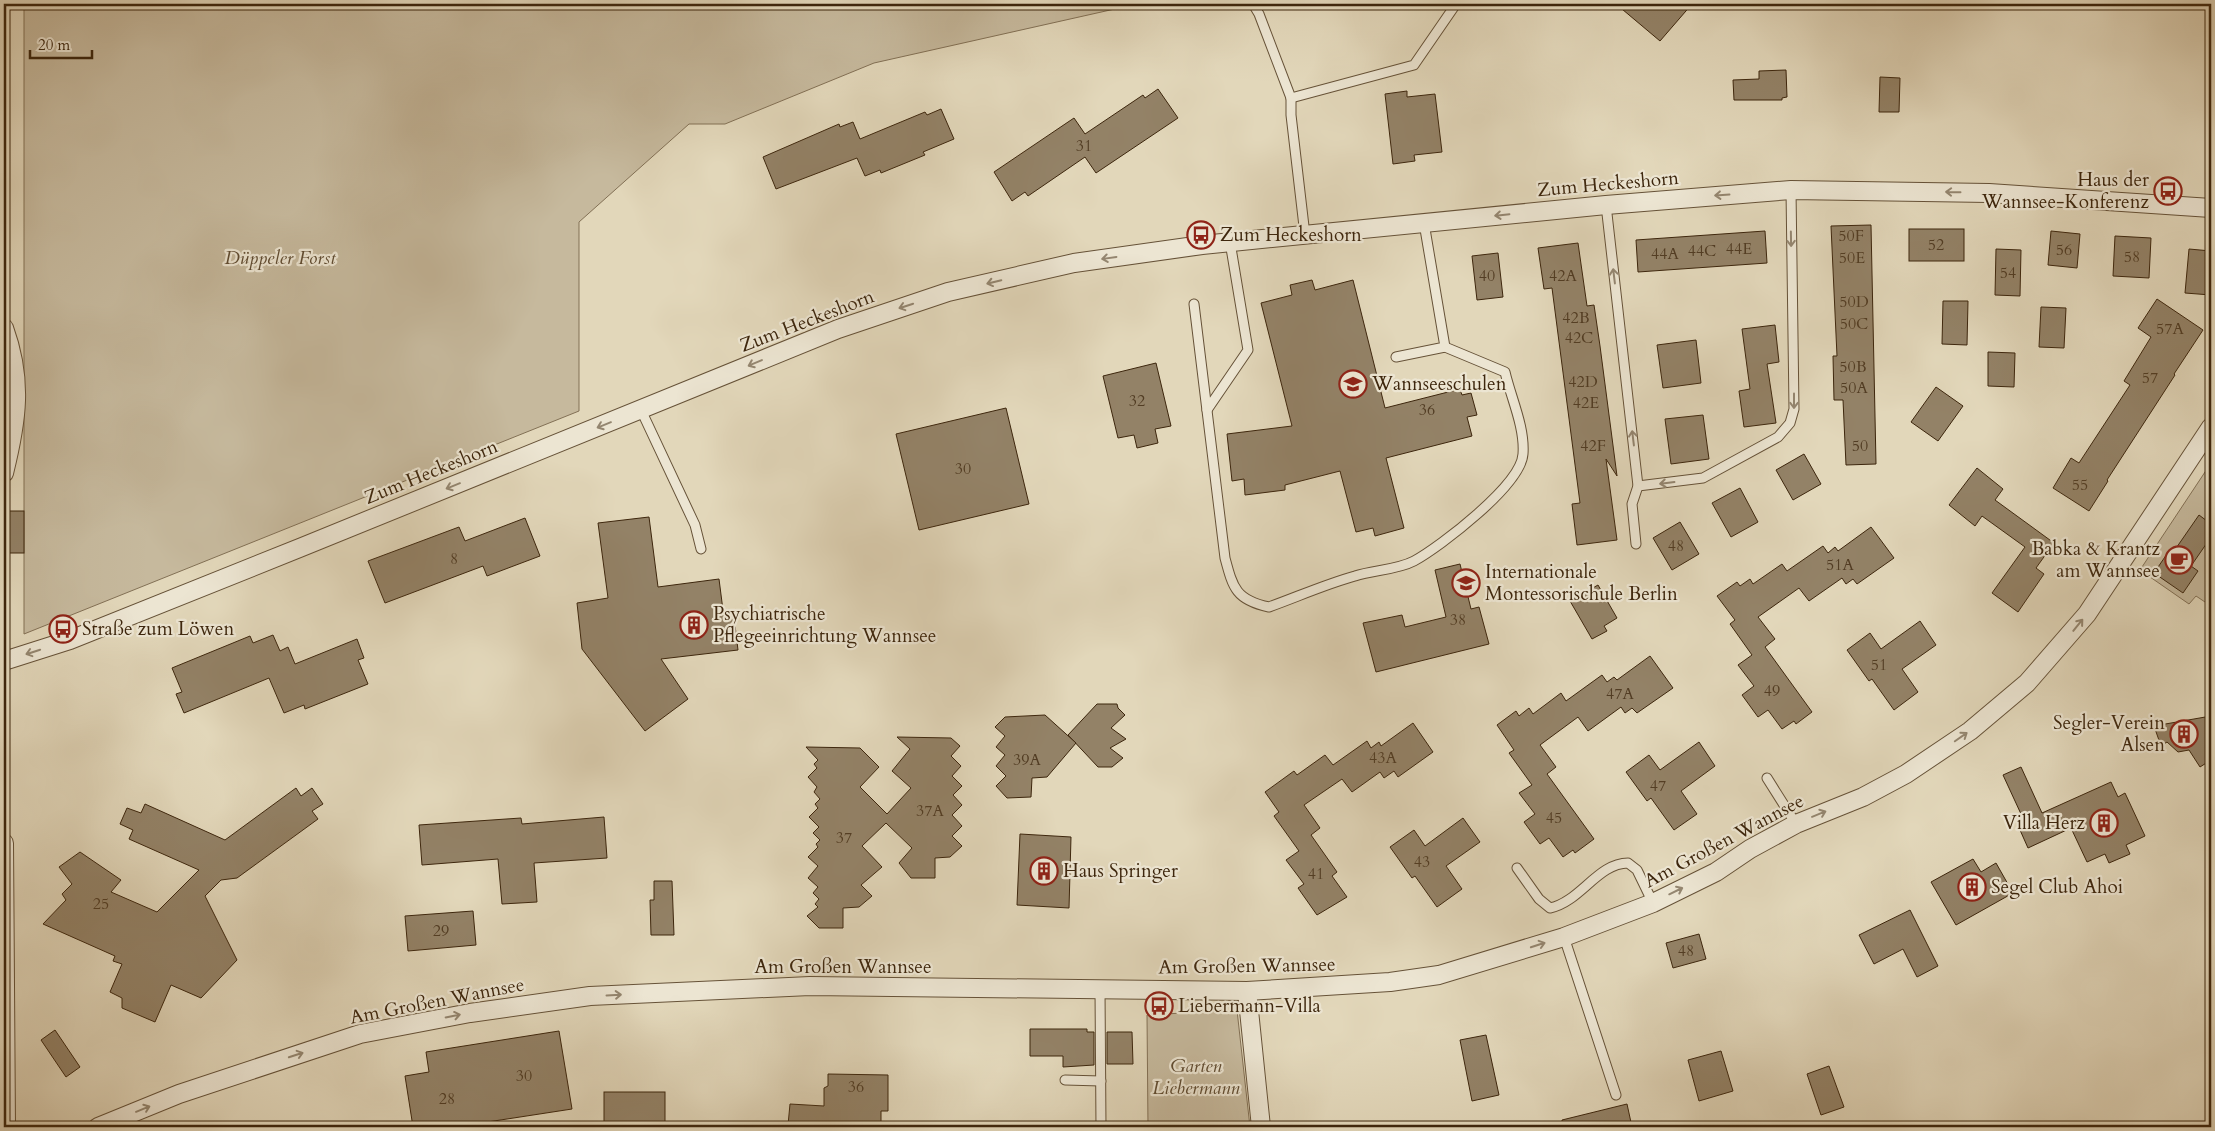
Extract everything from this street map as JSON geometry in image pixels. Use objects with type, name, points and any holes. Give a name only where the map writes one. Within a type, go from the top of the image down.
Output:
[{"type":"street","name":"Zum Heckeshorn","points":[[4,661],[70,640],[838,329],[948,292],[1074,263],[1230,242],[1606,204],[1790,190],[1989,193],[2211,208]]},
{"type":"street","points":[[4,328],[15,370],[17,400],[15,430],[4,473]]},
{"type":"street","name":"Am Großen Wannsee","points":[[98,1127],[178,1094],[360,1034],[470,1012],[590,996],[810,986],[1247,991],[1390,982],[1439,975],[1564,937],[1653,903],[1716,872],[1750,849],[1796,824],[1863,797],[1906,774],[1970,732],[2021,688],[2054,654],[2087,614],[2211,427]]},
{"type":"street","points":[[4,843],[6,1127]]},
{"type":"street","points":[[1247,991],[1261,1127]]},
{"type":"lane","points":[[1253,4],[1259,14],[1291,98],[1291,115],[1305,235]]},
{"type":"lane","points":[[1291,98],[1414,65],[1456,4]]},
{"type":"lane","points":[[1638,486],[1703,478],[1778,437],[1790,423],[1794,410],[1790,190]]},
{"type":"lane","points":[[1606,204],[1638,486],[1632,504],[1636,544]]},
{"type":"lane","points":[[1424,223],[1445,347]]},
{"type":"lane","points":[[1207,410],[1248,350],[1230,242]]},
{"type":"lane","points":[[1194,304],[1225,558],[1231,582],[1241,597],[1254,604],[1269,607],[1354,576],[1413,561],[1468,521],[1506,486],[1517,472],[1523,455],[1522,432],[1505,372],[1445,347],[1396,357]]},
{"type":"lane","points":[[641,410],[695,526],[701,549]]},
{"type":"lane","points":[[1767,778],[1796,824]]},
{"type":"lane","points":[[1517,868],[1538,899],[1550,908],[1562,903],[1616,864],[1628,863],[1637,870],[1653,903]]},
{"type":"lane","points":[[1564,937],[1616,1095]]},
{"type":"lane","points":[[1100,989],[1101,1127]]},
{"type":"lane","points":[[1065,1080],[1101,1081]]},
{"type":"green space","name":"Düppeler Forst","points":[[24,4],[1137,4],[874,63],[725,124],[689,124],[579,222],[579,411],[24,634]]},
{"type":"green space","points":[[2211,463],[2211,606],[2196,596],[2189,604],[2140,570]]},
{"type":"green space","name":"Garten Liebermann","points":[[1237,1010],[1250,1127],[1148,1127],[1147,1015]]},
{"type":"building","points":[[1616,4],[1692,4],[1660,41]]},
{"type":"building","points":[[1786,70],[1787,97],[1782,98],[1782,100],[1734,100],[1733,80],[1759,79],[1759,71]]},
{"type":"building","points":[[1880,77],[1900,78],[1899,112],[1879,112]]},
{"type":"building","points":[[1158,89],[1178,118],[1096,173],[1085,157],[1028,196],[1025,192],[1012,201],[994,172],[1074,118],[1085,134],[1143,95],[1145,98]]},
{"type":"building","points":[[1407,91],[1407,97],[1435,94],[1442,152],[1414,155],[1415,161],[1393,164],[1385,94]]},
{"type":"building","points":[[941,109],[954,139],[923,152],[925,155],[881,173],[880,170],[865,176],[857,158],[776,189],[763,157],[839,124],[840,127],[853,122],[860,139],[925,112],[927,115]]},
{"type":"building","points":[[1871,225],[1876,464],[1846,465],[1843,400],[1834,400],[1833,356],[1837,356],[1831,226]]},
{"type":"building","points":[[1909,229],[1964,229],[1964,261],[1909,261]]},
{"type":"building","points":[[1765,231],[1767,263],[1638,272],[1636,240]]},
{"type":"building","points":[[2051,231],[2080,234],[2077,268],[2048,265]]},
{"type":"building","points":[[2115,236],[2151,238],[2149,278],[2113,276]]},
{"type":"building","points":[[1578,243],[1587,306],[1594,305],[1600,346],[1617,476],[1606,459],[1617,540],[1577,545],[1572,504],[1580,503],[1552,288],[1544,289],[1538,248]]},
{"type":"building","points":[[1996,249],[2021,250],[2020,296],[1995,295]]},
{"type":"building","points":[[2189,249],[2211,251],[2211,295],[2185,293]]},
{"type":"building","points":[[1498,253],[1503,297],[1477,300],[1472,256]]},
{"type":"building","points":[[1312,280],[1315,290],[1353,280],[1385,408],[1460,389],[1462,395],[1471,393],[1477,415],[1467,417],[1472,436],[1386,458],[1404,528],[1375,536],[1373,528],[1356,532],[1340,471],[1285,485],[1285,490],[1245,495],[1244,479],[1232,481],[1227,434],[1292,426],[1261,303],[1292,295],[1290,285]]},
{"type":"building","points":[[2157,299],[2203,330],[2089,511],[2053,488],[2071,458],[2079,463],[2130,385],[2124,381],[2151,337],[2138,328]]},
{"type":"building","points":[[1943,301],[1968,301],[1967,345],[1942,344]]},
{"type":"building","points":[[2041,307],[2066,308],[2064,348],[2039,347]]},
{"type":"building","points":[[1775,325],[1779,362],[1767,364],[1776,423],[1744,427],[1739,391],[1750,389],[1742,329]]},
{"type":"building","points":[[1696,340],[1701,383],[1663,388],[1657,345]]},
{"type":"building","points":[[1988,352],[2015,353],[2014,387],[1988,386]]},
{"type":"building","points":[[1156,363],[1171,426],[1155,429],[1158,443],[1137,448],[1134,435],[1118,438],[1103,376]]},
{"type":"building","points":[[1936,387],[1963,406],[1938,441],[1911,422]]},
{"type":"building","points":[[1006,408],[1029,504],[919,530],[896,434]]},
{"type":"building","points":[[1703,415],[1709,459],[1671,464],[1665,419]]},
{"type":"building","points":[[1804,454],[1821,484],[1793,500],[1776,470]]},
{"type":"building","points":[[1977,468],[2003,489],[1995,500],[2054,543],[2036,568],[2044,574],[2018,612],[1992,593],[2025,547],[1982,516],[1975,526],[1949,505]]},
{"type":"building","points":[[1740,488],[1758,522],[1731,537],[1712,503]]},
{"type":"building","points":[[7,511],[24,511],[24,553],[7,553]]},
{"type":"building","name":"Babka & Krantz am Wannsee","points":[[2199,515],[2211,524],[2211,537],[2191,566],[2198,571],[2183,593],[2154,573],[2169,551],[2172,554]]},
{"type":"building","name":"Psychiatrische Pflegeeinrichtung Wannsee","points":[[649,517],[658,587],[719,579],[724,618],[734,617],[738,650],[661,659],[688,699],[645,731],[582,649],[577,603],[608,598],[598,523]]},
{"type":"building","points":[[525,518],[540,556],[487,576],[483,566],[385,603],[368,561],[459,527],[465,541]]},
{"type":"building","points":[[1680,522],[1699,554],[1672,570],[1653,538]]},
{"type":"building","points":[[1871,527],[1894,558],[1857,584],[1853,579],[1846,584],[1842,578],[1809,601],[1799,588],[1758,617],[1775,639],[1765,647],[1812,712],[1796,724],[1794,721],[1782,729],[1768,710],[1758,717],[1742,695],[1754,686],[1738,665],[1752,655],[1730,624],[1735,620],[1717,596],[1737,582],[1740,586],[1750,579],[1753,584],[1782,564],[1787,571],[1823,546],[1828,553],[1835,547],[1838,551]]},
{"type":"building","points":[[1460,564],[1471,609],[1479,607],[1489,644],[1376,672],[1363,623],[1402,615],[1405,627],[1446,617],[1435,570]]},
{"type":"building","points":[[1598,585],[1617,618],[1604,626],[1607,631],[1592,639],[1570,601]]},
{"type":"building","points":[[1920,621],[1936,645],[1902,669],[1918,692],[1894,710],[1872,679],[1869,681],[1847,650],[1870,633],[1881,649]]},
{"type":"building","points":[[273,635],[280,651],[288,647],[295,664],[357,639],[364,658],[358,660],[368,684],[305,709],[304,705],[284,713],[269,678],[184,713],[176,694],[182,692],[172,668],[250,636],[253,643]]},
{"type":"building","points":[[1650,656],[1673,688],[1637,713],[1632,708],[1625,713],[1621,707],[1588,731],[1578,717],[1540,745],[1556,767],[1547,774],[1594,839],[1575,853],[1573,850],[1563,857],[1549,838],[1540,844],[1524,822],[1535,814],[1519,793],[1532,785],[1509,753],[1514,750],[1497,725],[1516,711],[1519,716],[1529,708],[1533,714],[1561,693],[1566,701],[1602,675],[1607,682],[1614,677],[1617,680]]},
{"type":"building","points":[[1097,704],[1117,704],[1118,708],[1125,715],[1111,728],[1126,739],[1110,748],[1123,758],[1112,767],[1098,767],[1068,735]]},
{"type":"building","points":[[1045,715],[1076,743],[1047,777],[1032,778],[1031,797],[1007,798],[996,786],[1006,776],[996,766],[1005,755],[996,747],[1005,736],[995,727],[1005,717]]},
{"type":"building","name":"Segler-Verein Alsen","points":[[2211,716],[2211,760],[2200,767],[2189,750],[2178,752],[2167,742],[2161,746],[2154,726]]},
{"type":"building","points":[[1413,723],[1433,752],[1398,777],[1394,771],[1384,778],[1380,772],[1352,792],[1342,779],[1304,805],[1320,828],[1311,835],[1337,872],[1332,876],[1347,897],[1317,915],[1298,888],[1304,884],[1286,860],[1299,851],[1274,816],[1279,812],[1265,792],[1294,771],[1297,775],[1325,755],[1333,765],[1367,741],[1371,748],[1379,742],[1381,746]]},
{"type":"building","points":[[897,737],[951,738],[960,746],[951,756],[961,766],[952,776],[962,786],[953,795],[962,805],[952,815],[962,826],[952,836],[962,846],[950,857],[935,858],[935,878],[911,878],[899,863],[912,848],[886,823],[862,846],[882,867],[861,885],[872,896],[859,907],[843,908],[843,928],[819,928],[807,916],[818,907],[815,904],[819,899],[813,893],[818,887],[808,878],[818,866],[808,857],[818,847],[816,844],[820,840],[813,833],[819,827],[809,817],[818,808],[815,804],[820,799],[814,792],[817,787],[808,777],[817,768],[814,764],[818,760],[806,747],[860,748],[879,767],[860,787],[887,814],[911,788],[892,771],[910,749]]},
{"type":"building","points":[[1699,742],[1715,766],[1681,791],[1697,814],[1674,830],[1651,798],[1647,801],[1626,772],[1649,755],[1660,770]]},
{"type":"building","name":"Villa Herz","points":[[2021,767],[2042,813],[2111,782],[2118,797],[2125,793],[2145,836],[2126,845],[2130,854],[2109,863],[2105,854],[2087,862],[2071,828],[2028,848],[2020,830],[2027,827],[2003,775]]},
{"type":"building","points":[[296,788],[301,796],[312,788],[323,804],[312,811],[318,819],[237,878],[221,880],[205,896],[237,960],[201,998],[171,985],[155,1022],[122,1008],[122,998],[110,992],[122,964],[113,961],[115,956],[43,924],[66,900],[62,894],[72,884],[59,867],[80,852],[121,880],[111,892],[157,912],[199,870],[129,839],[133,830],[120,824],[127,808],[141,813],[145,804],[225,840]]},
{"type":"building","points":[[604,817],[607,858],[534,863],[537,902],[502,904],[498,859],[422,865],[419,825],[521,818],[522,824]]},
{"type":"building","points":[[1463,818],[1480,842],[1446,866],[1462,889],[1437,907],[1415,876],[1412,878],[1390,847],[1414,830],[1425,846]]},
{"type":"building","name":"Haus Springer","points":[[1020,834],[1071,837],[1069,908],[1017,905]]},
{"type":"building","name":"Segel Club Ahoi","points":[[1973,859],[1981,872],[1996,863],[2013,893],[1956,925],[1931,882]]},
{"type":"building","points":[[654,881],[672,881],[674,935],[651,935],[650,900],[654,900]]},
{"type":"building","points":[[1910,910],[1938,966],[1917,977],[1903,949],[1874,964],[1859,935]]},
{"type":"building","points":[[473,911],[476,945],[408,951],[405,916]]},
{"type":"building","points":[[1699,934],[1706,959],[1673,968],[1666,943]]},
{"type":"building","points":[[1030,1029],[1087,1029],[1087,1032],[1094,1032],[1094,1065],[1063,1067],[1063,1056],[1030,1056]]},
{"type":"building","points":[[55,1030],[80,1067],[66,1077],[41,1040]]},
{"type":"building","points":[[559,1031],[572,1109],[455,1127],[413,1127],[405,1076],[429,1072],[426,1052]]},
{"type":"building","points":[[1107,1032],[1132,1032],[1133,1064],[1107,1064]]},
{"type":"building","points":[[1486,1035],[1499,1095],[1472,1101],[1460,1040]]},
{"type":"building","points":[[1721,1051],[1733,1091],[1699,1101],[1688,1060]]},
{"type":"building","points":[[1829,1066],[1844,1107],[1821,1115],[1807,1074]]},
{"type":"building","points":[[828,1074],[888,1075],[888,1111],[881,1111],[881,1127],[788,1125],[790,1104],[824,1106],[824,1088],[828,1086]]},
{"type":"building","points":[[604,1092],[665,1092],[665,1127],[604,1127]]},
{"type":"building","points":[[1627,1104],[1632,1127],[1562,1127],[1562,1120]]},
{"type":"place","name":"Haus der Wannsee-Konferenz","points":[[2168,191]]},
{"type":"place","name":"Zum Heckeshorn","points":[[1201,235]]},
{"type":"place","name":"Wannseeschulen","points":[[1353,384]]},
{"type":"place","name":"Babka & Krantz am Wannsee","points":[[2179,560]]},
{"type":"place","name":"Internationale Montessorischule Berlin","points":[[1466,583]]},
{"type":"place","name":"Psychiatrische Pflegeeinrichtung Wannsee","points":[[694,625]]},
{"type":"place","name":"Straße zum Löwen","points":[[63,629]]},
{"type":"place","name":"Segler-Verein Alsen","points":[[2184,734]]},
{"type":"place","name":"Villa Herz","points":[[2104,823]]},
{"type":"place","name":"Haus Springer","points":[[1044,871]]},
{"type":"place","name":"Segel Club Ahoi","points":[[1972,887]]},
{"type":"place","name":"Liebermann-Villa","points":[[1159,1006]]}]
